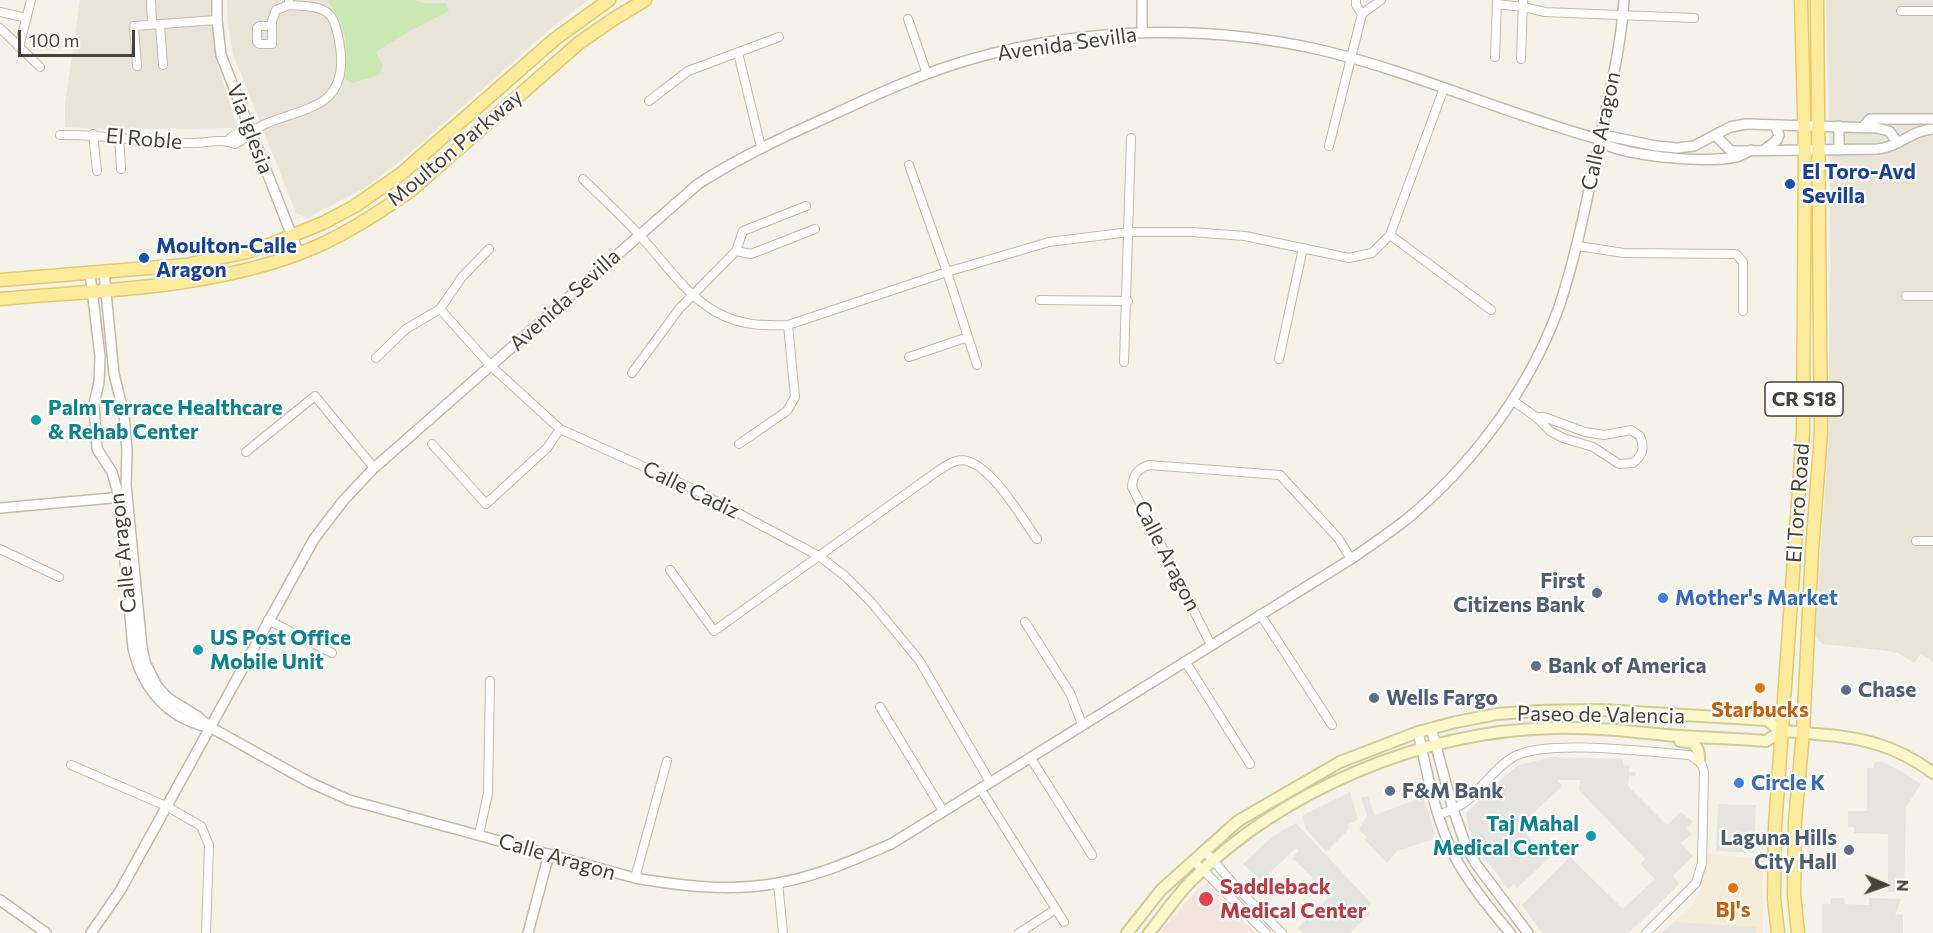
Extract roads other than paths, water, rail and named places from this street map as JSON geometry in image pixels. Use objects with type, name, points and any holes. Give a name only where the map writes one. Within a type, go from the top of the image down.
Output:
[{"type":"main road","name":"Moulton Parkway","points":[[0,280],[186,265],[247,252],[323,223],[381,190],[555,39],[609,0]]},
{"type":"main road","name":"Moulton Parkway","points":[[0,299],[106,290],[223,276],[299,254],[329,241],[410,191],[579,43],[645,0]]},
{"type":"main road","name":"El Toro Road","points":[[1778,933],[1774,899],[1774,858],[1803,432],[1805,150],[1801,0]]},
{"type":"main road","name":"El Toro Road","points":[[1798,933],[1794,894],[1794,848],[1821,433],[1817,0]]},
{"type":"main road","name":"Paseo de Valencia","points":[[1126,933],[1161,890],[1238,821],[1340,762],[1431,728],[1497,714],[1602,710],[1767,720],[1782,732]]},
{"type":"main road","name":"Paseo de Valencia","points":[[1149,933],[1191,881],[1247,833],[1302,798],[1368,768],[1435,745],[1475,736],[1542,729],[1581,728],[1766,741],[1782,732],[1835,735],[1876,743],[1914,759],[1933,773]]},
{"type":"main road","points":[[1654,733],[1661,738],[1692,742],[1697,747],[1701,763]]},
{"type":"main road","points":[[1701,763],[1714,737]]},
{"type":"street","points":[[19,47],[31,0]]},
{"type":"street","points":[[151,0],[162,65]]},
{"type":"street","name":"Via Iglesia","points":[[217,0],[217,20],[222,55],[299,254]]},
{"type":"street","points":[[1142,0],[1142,33]]},
{"type":"street","points":[[1356,0],[1356,5],[1362,14]]},
{"type":"street","points":[[1329,146],[1362,14],[1382,0]]},
{"type":"street","name":"Calle Aragon","points":[[104,272],[114,374],[124,414],[127,450],[123,497],[133,648],[138,669],[147,687],[165,707],[193,724],[210,727],[309,782],[349,800],[635,878],[704,887],[741,888],[778,883],[843,865],[891,844],[1351,559],[1408,518],[1449,479],[1481,444],[1512,400],[1540,351],[1558,309],[1578,246],[1623,16],[1624,0]]},
{"type":"street","points":[[272,26],[257,28],[259,44],[272,44],[272,26],[276,9],[289,2]]},
{"type":"street","name":"El Roble","points":[[60,135],[93,134],[192,143],[228,141],[231,136],[241,132],[252,133],[260,126],[319,103],[329,96],[340,76],[341,51],[336,28],[329,14],[313,7],[289,2]]},
{"type":"street","points":[[1496,57],[1497,2],[1523,3],[1545,12],[1694,18]]},
{"type":"street","points":[[1521,58],[1523,3]]},
{"type":"street","points":[[1901,11],[1933,11]]},
{"type":"street","points":[[0,12],[27,18]]},
{"type":"street","points":[[908,19],[927,74]]},
{"type":"street","points":[[137,66],[134,26],[217,20]]},
{"type":"street","points":[[0,28],[40,67]]},
{"type":"street","name":"Avenida Sevilla","points":[[91,933],[120,891],[314,539],[343,501],[374,468],[698,184],[761,147],[927,74],[975,58],[1026,46],[1086,37],[1182,33],[1286,43],[1351,58],[1398,72],[1561,130],[1599,139],[1608,146],[1663,156],[1723,158],[1738,157],[1751,150],[1818,150]]},
{"type":"street","points":[[649,101],[688,71],[779,38]]},
{"type":"street","points":[[738,53],[761,147]]},
{"type":"street","points":[[639,235],[693,295],[716,312],[742,323],[763,327],[788,325],[947,272],[1049,242],[1130,232],[1191,232],[1245,236],[1349,258],[1372,253],[1390,235],[1444,88]]},
{"type":"street","points":[[1864,126],[1870,119],[1933,118]]},
{"type":"street","name":"Avenida Sevilla","points":[[1599,139],[1608,136],[1677,148],[1694,146],[1730,127],[1759,124],[1818,126]]},
{"type":"street","points":[[1763,150],[1777,140],[1779,135],[1775,125]]},
{"type":"street","points":[[1818,126],[1864,126],[1889,131],[1898,143]]},
{"type":"street","points":[[1839,126],[1839,150]]},
{"type":"street","points":[[1818,150],[1890,148],[1917,132],[1933,129]]},
{"type":"street","points":[[93,134],[97,171]]},
{"type":"street","points":[[1715,135],[1728,150],[1751,150]]},
{"type":"street","points":[[119,137],[121,169]]},
{"type":"street","points":[[1124,362],[1128,301],[1131,138]]},
{"type":"street","points":[[909,165],[977,365]]},
{"type":"street","name":"Avenida Sevilla","points":[[583,179],[639,235]]},
{"type":"street","points":[[632,373],[679,309],[736,250],[743,231],[806,206]]},
{"type":"street","points":[[736,250],[751,254],[815,229]]},
{"type":"street","points":[[1390,235],[1491,310]]},
{"type":"street","points":[[1578,246],[1624,253],[1736,254],[1743,262],[1743,311]]},
{"type":"street","points":[[1279,359],[1303,248]]},
{"type":"street","points":[[376,358],[406,329],[440,309],[462,277],[489,249]]},
{"type":"street","name":"Calle Aragon","points":[[90,273],[100,356],[99,382],[94,404],[97,449],[112,472],[123,497]]},
{"type":"street","points":[[1906,296],[1933,296]]},
{"type":"street","points":[[1040,300],[1128,301]]},
{"type":"street","name":"Avenida Sevilla","points":[[440,309],[491,366]]},
{"type":"street","points":[[739,444],[787,411],[795,397],[788,325]]},
{"type":"street","points":[[909,357],[968,337]]},
{"type":"street","name":"Calle Cadiz","points":[[491,366],[560,429],[691,488],[819,556],[845,576],[871,602],[919,660],[990,782]]},
{"type":"street","points":[[246,452],[315,396],[374,468]]},
{"type":"street","points":[[1512,400],[1536,417],[1550,431],[1593,447],[1619,464],[1633,463],[1644,447],[1640,436],[1631,430],[1604,435],[1585,432],[1547,418],[1536,417]]},
{"type":"street","points":[[432,444],[486,504],[547,448],[560,429]]},
{"type":"street","points":[[670,570],[714,631],[928,478],[958,460],[974,462],[991,475],[1037,539]]},
{"type":"street","name":"Calle Aragon","points":[[1211,645],[1132,487],[1133,477],[1140,468],[1149,465],[1280,475],[1338,538],[1351,559]]},
{"type":"street","points":[[0,508],[123,497]]},
{"type":"street","points":[[1916,541],[1933,541]]},
{"type":"street","points":[[0,549],[59,577]]},
{"type":"street","points":[[1260,614],[1332,725]]},
{"type":"street","points":[[268,620],[333,653]]},
{"type":"street","points":[[1025,622],[1070,693],[1082,724]]},
{"type":"street","points":[[1185,661],[1250,764]]},
{"type":"street","name":"Calle Aragon","points":[[479,835],[488,793],[490,681]]},
{"type":"street","points":[[880,706],[943,811]]},
{"type":"street","points":[[1431,728],[1453,809],[1466,846],[1476,864],[1528,933]]},
{"type":"street","points":[[1418,732],[1449,844],[1458,862],[1510,933]]},
{"type":"street","points":[[1440,815],[1464,803],[1507,761],[1524,752],[1536,749],[1615,750],[1689,755],[1701,763],[1702,863],[1699,876],[1692,889],[1647,933]]},
{"type":"street","points":[[1030,757],[1092,855]]},
{"type":"street","name":"Calle Aragon","points":[[635,878],[667,761]]},
{"type":"street","points":[[71,765],[166,806],[201,826],[209,845],[206,933]]},
{"type":"street","points":[[980,788],[1064,922]]},
{"type":"street","points":[[1205,851],[1237,888],[1282,933]]},
{"type":"street","points":[[528,933],[549,854]]},
{"type":"street","points":[[1194,861],[1266,933]]},
{"type":"street","points":[[778,883],[783,933]]},
{"type":"street","points":[[0,900],[46,933]]},
{"type":"street","points":[[1019,933],[1056,909]]},
{"type":"place","name":"El Toro-Avd Sevilla","points":[[1790,184]]},
{"type":"place","name":"Moulton-Calle Aragon","points":[[144,258]]},
{"type":"place","name":"Palm Terrace Healthcare & Rehab Center","points":[[36,420]]},
{"type":"place","name":"First Citizens Bank","points":[[1597,593]]},
{"type":"place","name":"Mother's Market","points":[[1663,598]]},
{"type":"place","name":"US Post Office Mobile Unit","points":[[198,650]]},
{"type":"place","name":"Bank of America","points":[[1536,666]]},
{"type":"place","name":"Starbucks","points":[[1760,688]]},
{"type":"place","name":"Chase","points":[[1846,690]]},
{"type":"place","name":"Wells Fargo","points":[[1374,698]]},
{"type":"place","name":"Circle K","points":[[1739,783]]},
{"type":"place","name":"F&M Bank","points":[[1390,791]]},
{"type":"place","name":"Taj Mahal Medical Center","points":[[1591,836]]},
{"type":"place","name":"Laguna Hills City Hall","points":[[1849,850]]},
{"type":"place","name":"BJ's","points":[[1733,888]]},
{"type":"place","name":"Saddleback Medical Center","points":[[1206,899]]}]
